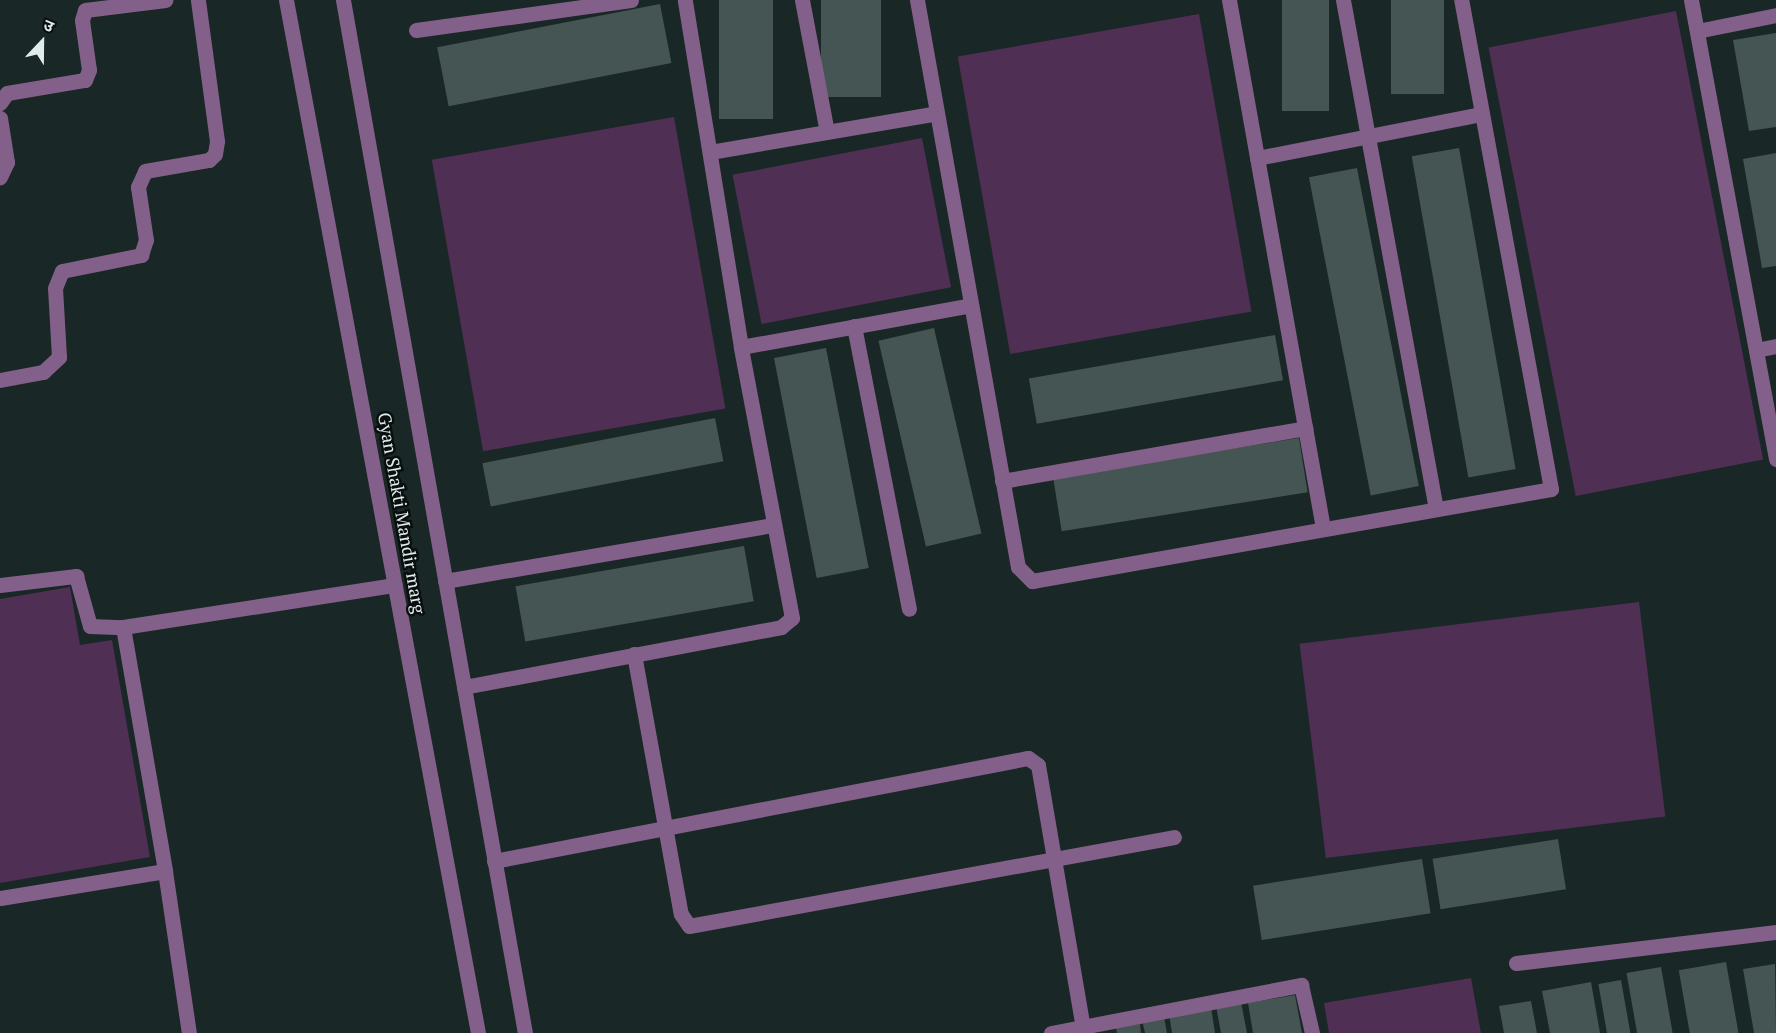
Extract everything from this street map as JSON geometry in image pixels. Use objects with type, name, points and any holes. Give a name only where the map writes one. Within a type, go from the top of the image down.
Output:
[{"type":"street","points":[[0,103],[7,93],[85,80],[89,70],[82,21],[85,10],[165,0]]},
{"type":"street","points":[[0,380],[43,372],[59,357],[55,288],[62,271],[141,255],[146,240],[138,187],[145,171],[209,160],[214,154],[217,141],[198,0]]},
{"type":"street","name":"Gyan Shakti Mandir marg","points":[[286,0],[478,1033]]},
{"type":"street","name":"Gyan Shakti Mandir marg","points":[[344,0],[525,1033]]},
{"type":"street","points":[[416,30],[631,0]]},
{"type":"street","points":[[464,687],[788,625],[793,612],[774,525],[741,346],[685,0]]},
{"type":"street","points":[[802,0],[827,132]]},
{"type":"street","points":[[917,0],[1017,567],[1022,577],[1032,581],[1551,489],[1461,0]]},
{"type":"street","points":[[1229,0],[1323,528]]},
{"type":"street","points":[[1343,0],[1436,509]]},
{"type":"street","points":[[1691,0],[1776,459]]},
{"type":"street","points":[[1697,31],[1776,15]]},
{"type":"street","points":[[710,152],[937,113]]},
{"type":"street","points":[[1257,158],[1482,114]]},
{"type":"street","points":[[0,118],[7,162],[0,177]]},
{"type":"street","points":[[741,346],[971,305]]},
{"type":"street","points":[[854,326],[909,609]]},
{"type":"street","points":[[1756,350],[1776,346]]},
{"type":"street","points":[[1002,481],[1305,428]]},
{"type":"street","points":[[446,581],[774,525]]},
{"type":"street","points":[[0,585],[76,576],[90,626],[123,627],[395,585]]},
{"type":"street","points":[[123,627],[165,871],[189,1033]]},
{"type":"street","points":[[634,654],[681,914],[696,927],[1174,837]]},
{"type":"street","points":[[494,861],[1028,758],[1038,765],[1052,860],[1083,1027]]},
{"type":"street","points":[[0,898],[165,871]]},
{"type":"street","points":[[1516,963],[1776,932]]},
{"type":"street","points":[[1051,1033],[1301,985],[1312,1033]]},
{"type":"shaded area","points":[[1676,11],[1763,460],[1576,496],[1489,47]]},
{"type":"shaded area","points":[[1199,14],[1251,311],[1010,354],[958,57]]},
{"type":"shaded area","points":[[674,117],[725,409],[483,451],[432,160]]},
{"type":"shaded area","points":[[922,138],[951,287],[762,324],[733,175]]},
{"type":"shaded area","points":[[70,587],[80,645],[112,640],[150,857],[0,883],[0,599]]},
{"type":"shaded area","points":[[1639,602],[1665,816],[1326,858],[1300,644]]},
{"type":"shaded area","points":[[1471,978],[1481,1033],[1329,1033],[1324,1003]]},
{"type":"building","points":[[719,0],[773,0],[773,119],[719,119]]},
{"type":"building","points":[[821,0],[881,0],[881,97],[821,97]]},
{"type":"building","points":[[1282,0],[1329,0],[1329,111],[1282,111]]},
{"type":"building","points":[[1391,0],[1444,0],[1444,94],[1391,94]]},
{"type":"building","points":[[660,4],[671,63],[449,106],[437,47]]},
{"type":"building","points":[[1776,33],[1776,127],[1749,131],[1733,40]]},
{"type":"building","points":[[1459,148],[1516,469],[1468,477],[1412,156]]},
{"type":"building","points":[[1776,153],[1776,266],[1762,268],[1743,159]]},
{"type":"building","points":[[1357,168],[1419,486],[1371,495],[1309,177]]},
{"type":"building","points":[[934,328],[981,534],[926,546],[878,341]]},
{"type":"building","points":[[1275,335],[1283,380],[1037,424],[1029,378]]},
{"type":"building","points":[[826,348],[869,568],[817,578],[774,358]]},
{"type":"building","points":[[715,418],[723,461],[491,506],[482,463]]},
{"type":"building","points":[[1299,438],[1308,492],[1062,531],[1053,477]]},
{"type":"building","points":[[744,546],[754,601],[525,641],[516,586]]},
{"type":"building","points":[[1558,839],[1566,889],[1441,909],[1433,859]]},
{"type":"building","points":[[1422,859],[1431,913],[1262,940],[1253,886]]},
{"type":"building","points":[[1726,962],[1739,1033],[1690,1033],[1679,970]]},
{"type":"building","points":[[1775,964],[1776,1033],[1754,1033],[1743,969]]},
{"type":"building","points":[[1661,967],[1673,1033],[1637,1033],[1627,973]]},
{"type":"building","points":[[1621,980],[1630,1033],[1607,1033],[1598,984]]},
{"type":"building","points":[[1591,982],[1600,1033],[1550,1033],[1542,991]]},
{"type":"building","points":[[1295,995],[1302,1033],[1253,1033],[1248,1003]]},
{"type":"building","points":[[1531,1001],[1537,1033],[1504,1033],[1499,1006]]},
{"type":"building","points":[[1241,1002],[1247,1033],[1221,1033],[1216,1006]]},
{"type":"building","points":[[1211,1007],[1215,1033],[1172,1033],[1169,1014]]},
{"type":"building","points":[[1164,1017],[1167,1033],[1145,1033],[1142,1020]]},
{"type":"building","points":[[1140,1024],[1141,1033],[1117,1033],[1116,1028]]}]
